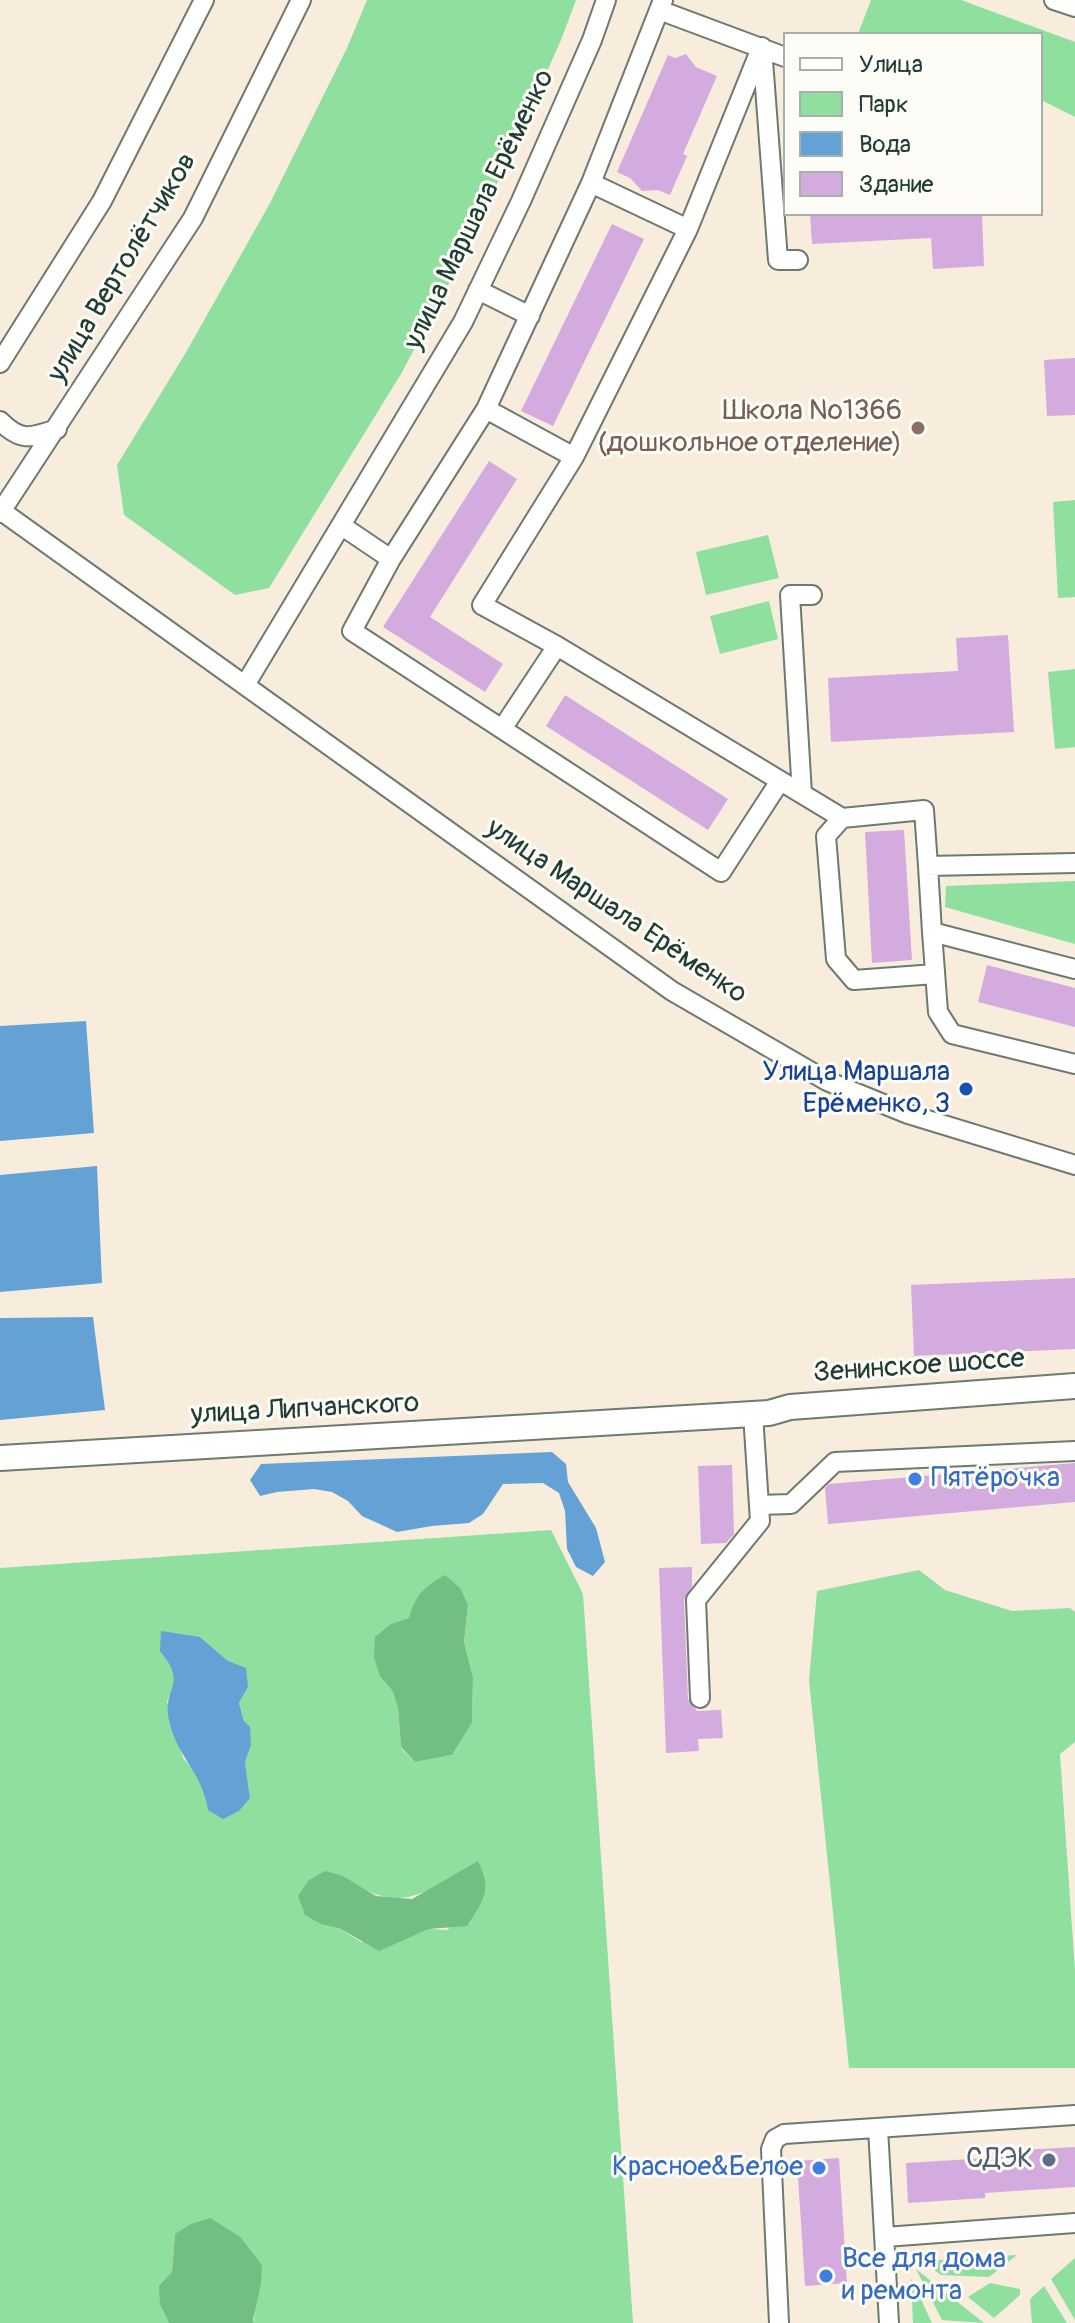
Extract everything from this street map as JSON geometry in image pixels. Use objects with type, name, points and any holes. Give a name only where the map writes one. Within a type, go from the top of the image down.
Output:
[{"type":"main road","name":"Зенинское шоссе","points":[[614,1421],[761,1413],[790,1407],[1075,1386]]},
{"type":"main road","name":"Зенинское шоссе","points":[[761,1413],[791,1419],[1075,1402]]},
{"type":"main road","name":"улица Липчанского","points":[[0,1458],[614,1421]]},
{"type":"street","name":"улица Вертолётчиков","points":[[0,363],[102,201],[204,0]]},
{"type":"street","name":"улица Вертолётчиков","points":[[0,511],[57,429],[193,218],[301,0]]},
{"type":"street","name":"улица Маршала Ерёменко","points":[[245,685],[463,322],[533,174],[592,40],[606,0]]},
{"type":"street","points":[[780,781],[721,872],[352,631],[391,559],[486,409],[591,183],[661,5],[783,56]]},
{"type":"street","points":[[762,47],[688,229],[574,457],[482,605],[557,646],[842,818],[924,810],[938,1012],[952,1034],[1075,1064]]},
{"type":"street","points":[[762,47],[778,260],[798,260]]},
{"type":"street","points":[[591,183],[688,229]]},
{"type":"street","points":[[478,290],[530,316]]},
{"type":"street","points":[[486,409],[574,457]]},
{"type":"street","points":[[0,421],[17,436],[33,437],[57,429]]},
{"type":"street","name":"улица Маршала Ерёменко","points":[[0,511],[672,991],[827,1081],[908,1114],[1075,1165]]},
{"type":"street","points":[[342,526],[391,559]]},
{"type":"street","points":[[802,794],[790,595],[812,595]]},
{"type":"street","points":[[502,729],[557,646]]},
{"type":"street","points":[[842,818],[826,836],[836,959],[854,980],[935,974]]},
{"type":"street","points":[[928,866],[1075,863]]},
{"type":"street","points":[[932,932],[1075,969]]},
{"type":"street","points":[[700,1698],[696,1600],[760,1521],[761,1413]]},
{"type":"street","points":[[759,1505],[791,1504],[835,1462],[1075,1451]]},
{"type":"street","points":[[779,2323],[771,2149],[775,2139],[784,2134],[1075,2115]]},
{"type":"street","points":[[878,2128],[889,2323]]},
{"type":"street","points":[[885,2237],[1075,2223]]},
{"type":"green space","points":[[367,0],[576,0],[472,240],[401,374],[269,588],[235,595],[124,515],[117,465],[185,354],[269,205],[347,48]]},
{"type":"green space","points":[[871,0],[961,0],[1075,42],[1075,117],[1043,101],[1043,32],[859,32]]},
{"type":"green space","points":[[1075,500],[1075,597],[1058,598],[1053,502]]},
{"type":"green space","points":[[768,535],[779,578],[706,595],[696,552]]},
{"type":"green space","points":[[769,601],[778,639],[720,654],[710,616]]},
{"type":"green space","points":[[1075,669],[1075,747],[1055,749],[1048,672]]},
{"type":"green space","points":[[1075,881],[1075,944],[945,907],[946,886]]},
{"type":"green space","points":[[551,1530],[583,1594],[633,2323],[254,2323],[255,2301],[261,2284],[175,2234],[172,2272],[160,2305],[169,2323],[0,2323],[0,1568]],"holes":[[[468,1605],[464,1642],[473,1677],[472,1723],[452,1755],[415,1762],[401,1748],[398,1708],[392,1690],[391,1624]],[[200,1637],[228,1661],[248,1687],[239,1703],[251,1745],[245,1762],[250,1798],[208,1810],[205,1790],[183,1758],[167,1701],[175,1684],[172,1665]],[[478,1862],[448,1930],[429,1929],[413,1936],[361,1942],[339,1928],[343,1876],[381,1896],[397,1898],[427,1891]]]},
{"type":"green space","points":[[919,1570],[945,1590],[1012,1611],[1070,1608],[1075,1612],[1075,1742],[1060,1754],[1075,1971],[1075,2068],[849,2068],[809,1680],[817,1591]]},
{"type":"green space","points":[[445,1575],[460,1588],[468,1605],[464,1642],[473,1677],[472,1723],[452,1755],[415,1762],[401,1747],[398,1708],[392,1690],[380,1676],[374,1657],[375,1637],[391,1624],[409,1618],[421,1592]]},
{"type":"green space","points":[[478,1861],[485,1880],[484,1895],[467,1926],[429,1929],[379,1951],[339,1928],[321,1924],[305,1915],[298,1896],[309,1880],[325,1871],[343,1876],[376,1896],[412,1899]]},
{"type":"green space","points":[[210,2218],[240,2237],[262,2265],[254,2323],[169,2323],[160,2305],[159,2286],[172,2272],[175,2234],[191,2224]]},
{"type":"green space","points":[[1017,2255],[989,2277],[941,2275],[922,2261]]},
{"type":"green space","points":[[1075,2258],[1075,2320],[1051,2279]]},
{"type":"green space","points":[[916,2269],[984,2323],[942,2320]]},
{"type":"green space","points":[[911,2278],[932,2323],[913,2323]]},
{"type":"green space","points":[[990,2283],[1020,2289],[1020,2295],[994,2318],[968,2297]]},
{"type":"green space","points":[[1044,2286],[1067,2323],[1032,2323],[1030,2299]]},
{"type":"water","points":[[86,1021],[94,1133],[0,1141],[0,1026]]},
{"type":"water","points":[[97,1166],[102,1283],[0,1292],[0,1175]]},
{"type":"water","points":[[93,1317],[105,1410],[0,1420],[0,1318]]},
{"type":"water","points":[[552,1452],[566,1464],[568,1482],[596,1528],[605,1562],[593,1576],[576,1567],[567,1549],[565,1511],[559,1493],[543,1483],[503,1484],[483,1514],[469,1523],[397,1532],[362,1516],[348,1501],[332,1492],[314,1489],[260,1496],[250,1480],[261,1464]]},
{"type":"water","points":[[161,1631],[200,1637],[228,1661],[246,1668],[248,1687],[239,1703],[244,1721],[250,1727],[251,1745],[245,1762],[250,1798],[239,1811],[223,1819],[208,1810],[200,1785],[172,1733],[168,1709],[174,1679],[160,1651]]},
{"type":"building","points":[[686,54],[696,67],[717,76],[683,154],[687,156],[670,195],[658,190],[642,191],[630,178],[617,172],[668,55],[675,58]]},
{"type":"building","points":[[810,216],[982,216],[984,266],[933,269],[931,238],[812,244]]},
{"type":"building","points":[[612,224],[644,239],[553,426],[521,411]]},
{"type":"building","points":[[1075,358],[1075,415],[1047,416],[1044,360]]},
{"type":"building","points":[[489,461],[517,479],[430,617],[503,664],[485,692],[383,627]]},
{"type":"building","points":[[1008,635],[1014,732],[831,742],[828,678],[958,671],[956,638]]},
{"type":"building","points":[[565,695],[728,799],[708,830],[546,726]]},
{"type":"building","points":[[904,830],[912,960],[872,963],[865,832]]},
{"type":"building","points":[[987,965],[1075,988],[1075,1027],[978,1002]]},
{"type":"building","points":[[1075,1278],[1075,1349],[914,1356],[911,1285]]},
{"type":"building","points":[[1075,1463],[1075,1502],[828,1524],[825,1488],[829,1484]]},
{"type":"building","points":[[732,1465],[734,1534],[726,1543],[701,1544],[698,1466]]},
{"type":"building","points":[[692,1567],[692,1586],[684,1600],[688,1699],[697,1711],[721,1710],[723,1738],[698,1739],[699,1751],[666,1753],[659,1568]]},
{"type":"building","points":[[1075,2147],[1075,2187],[985,2193],[985,2198],[908,2203],[906,2163],[987,2158],[987,2152]]},
{"type":"building","points":[[839,2158],[847,2283],[805,2286],[797,2161]]},
{"type":"place","name":"Школа №1366 (дошкольное отделение)","points":[[918,428]]},
{"type":"place","name":"Улица Маршала Ерёменко, 3","points":[[966,1089]]},
{"type":"place","name":"Пятёрочка","points":[[915,1479]]},
{"type":"place","name":"СДЭК","points":[[1049,2160]]},
{"type":"place","name":"Красное&Белое","points":[[819,2168]]},
{"type":"place","name":"Все для дома и ремонта","points":[[826,2276]]}]
